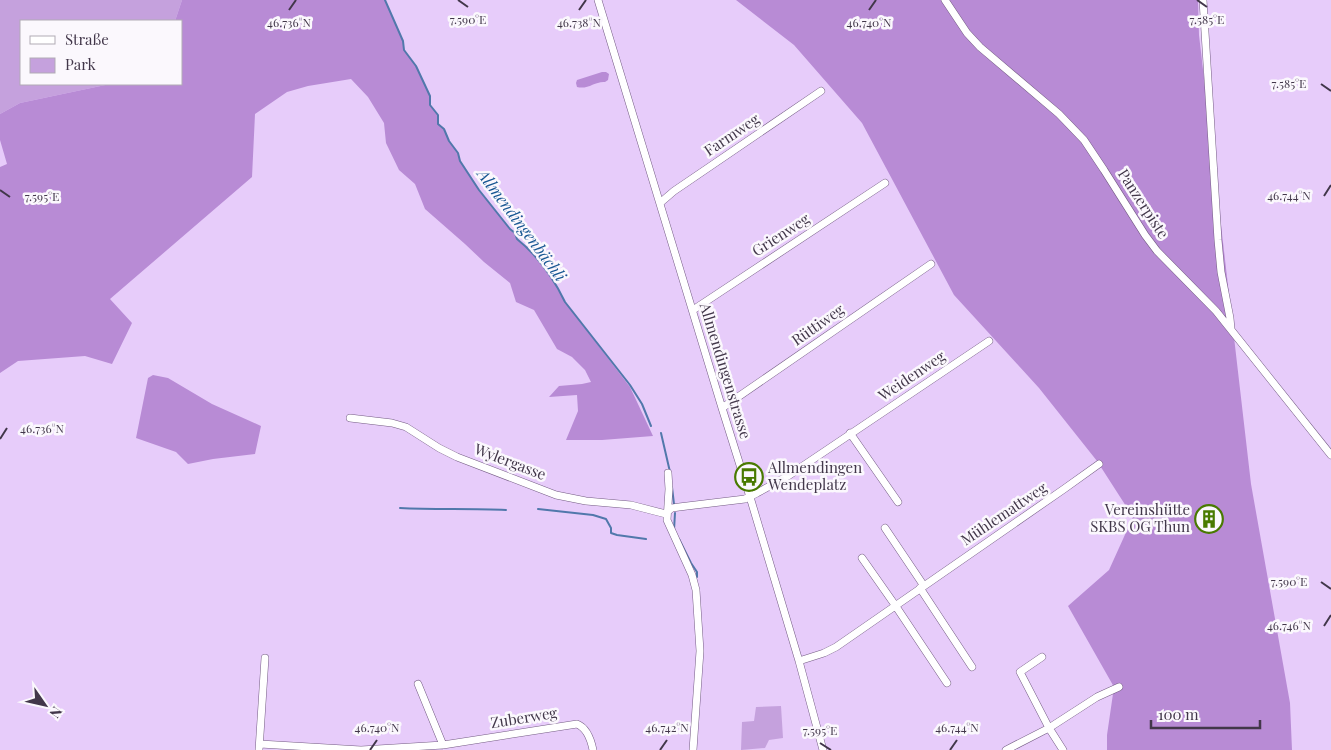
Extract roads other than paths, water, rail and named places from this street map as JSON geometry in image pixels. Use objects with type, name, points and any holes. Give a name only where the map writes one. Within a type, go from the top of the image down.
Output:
[{"type":"street","name":"Allmendingenstrasse","points":[[598,0],[750,497],[799,661],[823,750]]},
{"type":"street","name":"Panzerpiste","points":[[946,0],[967,33],[980,47],[1059,114],[1084,140],[1145,235],[1216,311],[1331,455]]},
{"type":"street","points":[[1203,0],[1218,240],[1221,272],[1231,329]]},
{"type":"street","name":"Farmweg","points":[[660,203],[821,91]]},
{"type":"street","name":"Grienweg","points":[[693,310],[885,183]]},
{"type":"street","name":"Rüttiweg","points":[[722,408],[931,264]]},
{"type":"street","name":"Weidenweg","points":[[750,497],[778,482],[989,341]]},
{"type":"street","name":"Wylergasse","points":[[350,418],[392,423],[406,427],[457,457],[556,495],[586,501],[631,505],[667,513],[672,508],[750,497]]},
{"type":"street","points":[[850,433],[898,502]]},
{"type":"street","name":"Mühlemattweg","points":[[799,661],[830,650],[1098,464]]},
{"type":"street","points":[[668,473],[668,524],[689,568],[696,590],[700,651],[693,750]]},
{"type":"street","points":[[886,528],[972,667]]},
{"type":"street","points":[[862,558],[947,684]]},
{"type":"street","points":[[1042,657],[1020,672],[1049,728],[1063,750]]},
{"type":"street","points":[[260,747],[266,658]]},
{"type":"street","points":[[418,684],[443,745]]},
{"type":"street","points":[[1006,750],[1049,728],[1097,697],[1119,687]]},
{"type":"street","name":"Zuberweg","points":[[260,747],[361,750],[423,748],[577,724],[583,727],[594,750]]},
{"type":"waterway","name":"Allmendingenbächli","points":[[385,0],[403,41],[404,50],[416,66],[430,96],[430,105],[438,115],[438,124],[444,129],[449,141],[458,153],[460,161],[479,190],[515,233],[517,239],[544,268],[565,302],[630,385],[642,404],[651,426]]},
{"type":"waterway","name":"Allmendingenbächli","points":[[661,433],[670,472]]},
{"type":"waterway","name":"Allmendingenbächli","points":[[672,487],[674,504]]},
{"type":"waterway","points":[[400,508],[506,510]]},
{"type":"waterway","points":[[538,509],[593,515],[606,519],[611,528],[611,533],[646,539]]},
{"type":"waterway","points":[[674,530],[675,513]]},
{"type":"waterway","points":[[679,539],[697,572],[697,577]]},
{"type":"place","name":"Allmendingen Wendeplatz","points":[[749,477]]},
{"type":"place","name":"Vereinshütte SKBS OG Thun","points":[[1209,519]]}]
